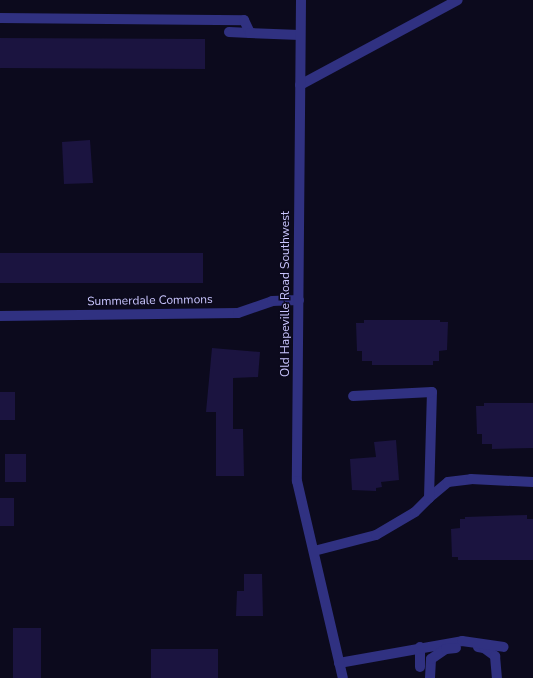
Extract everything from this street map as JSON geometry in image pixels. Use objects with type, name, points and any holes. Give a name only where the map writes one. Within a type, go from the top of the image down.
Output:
[{"type":"street","name":"Old Hapeville Road Southwest","points":[[301,0],[297,481],[340,663],[342,678]]},
{"type":"street","points":[[300,85],[458,0]]},
{"type":"street","points":[[0,18],[244,20],[250,33]]},
{"type":"street","points":[[229,32],[300,35]]},
{"type":"street","name":"Summerdale Commons","points":[[0,316],[238,313],[272,301],[299,300]]},
{"type":"street","points":[[353,396],[432,392],[429,498]]},
{"type":"street","points":[[314,551],[376,535],[415,512],[448,482],[470,479],[533,482]]},
{"type":"street","points":[[340,663],[420,647],[462,641],[504,647]]},
{"type":"street","points":[[430,678],[431,659],[446,649],[468,646],[484,648],[495,656],[497,678]]},
{"type":"street","points":[[420,647],[420,667]]},
{"type":"building","points":[[0,38],[205,39],[205,69],[0,68]]},
{"type":"building","points":[[90,140],[93,183],[64,184],[62,142]]},
{"type":"building","points":[[0,253],[203,253],[203,283],[0,283]]},
{"type":"building","points":[[364,320],[440,320],[440,322],[448,322],[447,350],[439,351],[439,361],[433,361],[433,365],[372,365],[372,361],[362,361],[362,351],[357,351],[356,323],[364,323]]},
{"type":"building","points":[[212,348],[260,352],[258,377],[233,378],[233,429],[243,429],[244,476],[216,476],[216,412],[206,412]]},
{"type":"building","points":[[0,392],[15,392],[15,420],[0,420]]},
{"type":"building","points":[[484,403],[533,403],[533,448],[492,449],[492,444],[482,444],[482,434],[477,434],[476,406],[484,406]]},
{"type":"building","points":[[396,440],[399,480],[381,482],[382,487],[376,488],[376,491],[352,490],[350,459],[376,457],[374,442]]},
{"type":"building","points":[[5,454],[26,454],[26,482],[5,482]]},
{"type":"building","points":[[0,498],[14,498],[14,526],[0,526]]},
{"type":"building","points":[[527,515],[527,519],[533,519],[533,560],[458,560],[458,557],[452,557],[451,529],[460,528],[460,519],[465,519],[465,517]]},
{"type":"building","points":[[244,574],[262,574],[263,616],[236,616],[237,591],[244,591]]},
{"type":"building","points":[[13,628],[41,628],[41,678],[13,678]]},
{"type":"building","points":[[151,649],[218,649],[218,678],[151,678]]}]
